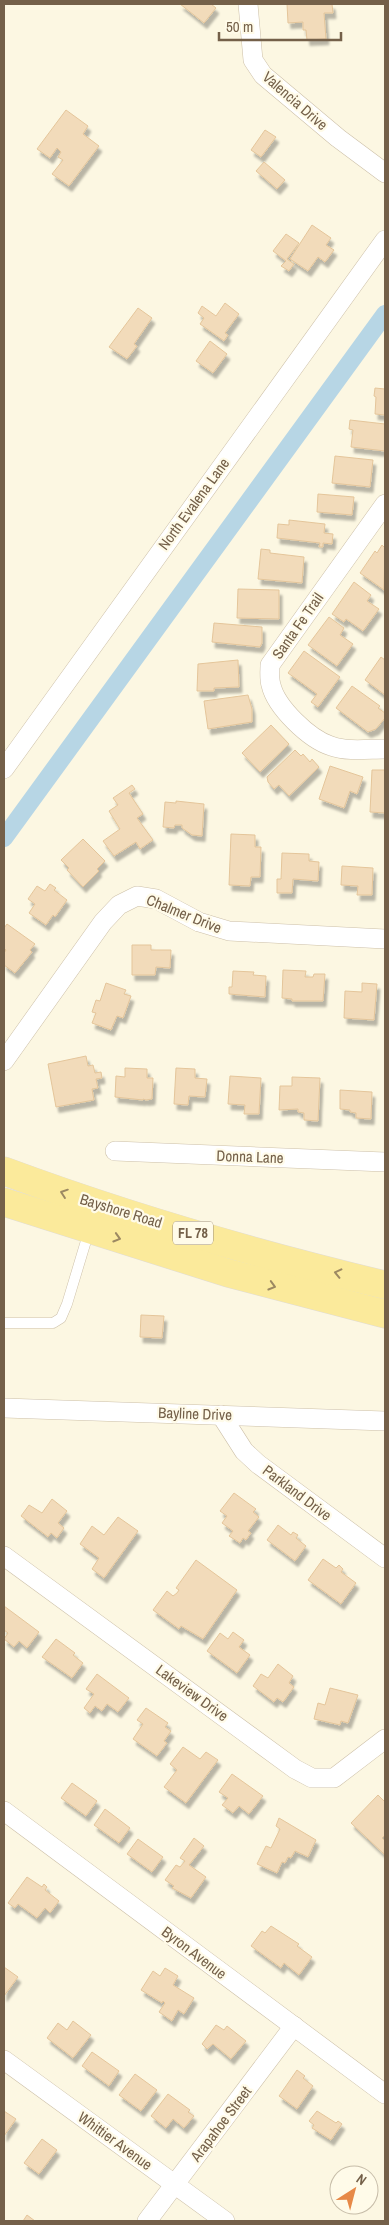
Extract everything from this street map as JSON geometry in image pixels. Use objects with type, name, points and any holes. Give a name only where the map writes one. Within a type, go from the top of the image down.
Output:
[{"type":"main road","name":"Bayshore Road","points":[[4,1171],[65,1194],[284,1261],[385,1285]]},
{"type":"main road","name":"Bayshore Road","points":[[4,1202],[255,1281],[385,1314]]},
{"type":"street","name":"Valencia Drive","points":[[248,4],[253,60],[263,75],[338,138],[385,173]]},
{"type":"street","name":"North Evalena Lane","points":[[4,769],[385,240]]},
{"type":"street","name":"Santa Fe Trail","points":[[385,504],[280,648],[270,665],[270,684],[277,700],[289,714],[315,737],[331,746],[350,749],[385,749]]},
{"type":"street","name":"Chalmer Drive","points":[[4,1060],[103,922],[119,905],[137,896],[156,899],[199,922],[229,932],[385,939]]},
{"type":"street","name":"Donna Lane","points":[[115,1151],[385,1162]]},
{"type":"street","name":"Bayline Drive","points":[[4,1408],[385,1421]]},
{"type":"street","name":"Parkland Drive","points":[[221,1415],[244,1450],[258,1464],[385,1558]]},
{"type":"street","name":"Lakeview Drive","points":[[4,1556],[295,1769],[312,1778],[334,1778],[385,1739]]},
{"type":"street","name":"Byron Avenue","points":[[4,1811],[385,2094]]},
{"type":"street","name":"Arapahoe Street","points":[[147,2221],[294,2026]]},
{"type":"street","name":"Whittier Avenue","points":[[4,2060],[225,2221]]},
{"type":"lane","points":[[4,1323],[53,1323],[61,1318],[90,1230]]},
{"type":"building","points":[[180,4],[211,4],[216,8],[204,23]]},
{"type":"building","points":[[287,4],[332,4],[333,13],[324,13],[326,39],[307,40],[306,30],[303,30],[303,22],[288,23]]},
{"type":"building","points":[[66,110],[88,126],[83,134],[99,146],[69,186],[52,174],[63,160],[58,157],[61,152],[57,148],[50,158],[37,149]]},
{"type":"building","points":[[265,130],[276,137],[261,157],[251,150]]},
{"type":"building","points":[[264,162],[285,180],[277,189],[256,171]]},
{"type":"building","points":[[312,225],[331,238],[326,245],[334,250],[325,262],[318,257],[308,271],[290,259]]},
{"type":"building","points":[[286,234],[299,243],[287,259],[294,264],[289,271],[281,266],[286,261],[273,251]]},
{"type":"building","points":[[225,303],[239,314],[225,333],[228,335],[224,341],[200,324],[204,318],[198,313],[202,306],[216,316]]},
{"type":"building","points":[[138,308],[152,318],[134,344],[137,346],[127,359],[109,347]]},
{"type":"building","points":[[210,341],[227,354],[213,373],[196,361]]},
{"type":"building","points":[[375,388],[385,389],[385,415],[375,414]]},
{"type":"building","points":[[350,420],[385,424],[385,451],[351,447],[353,430],[349,429]]},
{"type":"building","points":[[335,456],[373,460],[370,487],[332,483]]},
{"type":"building","points":[[318,494],[354,497],[352,515],[317,512]]},
{"type":"building","points":[[289,520],[325,524],[324,533],[333,534],[332,544],[323,543],[323,547],[319,547],[320,543],[277,538],[278,524],[289,525]]},
{"type":"building","points":[[382,545],[385,548],[384,590],[360,573],[375,551],[377,553]]},
{"type":"building","points":[[261,549],[270,550],[270,553],[304,557],[302,583],[258,579]]},
{"type":"building","points":[[354,582],[371,595],[367,601],[379,609],[363,631],[346,619],[344,622],[332,614]]},
{"type":"building","points":[[238,589],[279,590],[279,619],[237,618]]},
{"type":"building","points":[[329,617],[344,628],[340,635],[353,644],[337,666],[308,645]]},
{"type":"building","points":[[214,623],[262,627],[262,643],[260,647],[212,642]]},
{"type":"building","points":[[304,651],[340,677],[318,707],[311,702],[317,694],[288,673]]},
{"type":"building","points":[[381,657],[385,660],[385,695],[365,680]]},
{"type":"building","points":[[238,660],[239,687],[214,688],[214,691],[197,691],[198,664]]},
{"type":"building","points":[[352,686],[380,706],[378,708],[385,713],[385,718],[376,729],[368,732],[336,708]]},
{"type":"building","points":[[248,695],[252,709],[252,722],[208,729],[204,701]]},
{"type":"building","points":[[271,725],[289,744],[260,772],[242,753]]},
{"type":"building","points":[[295,750],[301,756],[303,754],[310,762],[312,759],[319,767],[289,796],[279,785],[274,789],[268,782],[267,777]]},
{"type":"building","points":[[330,766],[363,777],[357,794],[350,791],[344,808],[319,799]]},
{"type":"building","points":[[372,770],[385,770],[385,813],[370,812]]},
{"type":"building","points":[[132,785],[135,789],[129,793],[143,814],[137,818],[153,840],[140,849],[136,842],[114,856],[103,841],[120,829],[109,811],[118,805],[113,798]]},
{"type":"building","points":[[176,801],[204,804],[202,836],[192,835],[182,828],[182,825],[175,825],[174,828],[163,827],[165,802],[176,803]]},
{"type":"building","points":[[231,834],[255,835],[255,847],[261,847],[260,877],[251,877],[250,886],[229,885]]},
{"type":"building","points":[[83,839],[105,861],[97,869],[99,871],[83,887],[67,870],[69,868],[61,860]]},
{"type":"building","points":[[282,853],[309,854],[309,861],[319,862],[318,881],[293,879],[292,893],[277,893],[277,879],[281,879]]},
{"type":"building","points":[[342,866],[373,868],[372,895],[357,895],[358,886],[341,885]]},
{"type":"building","points":[[50,884],[56,888],[54,890],[67,900],[55,917],[53,915],[46,925],[29,913],[35,904],[28,899],[37,886],[45,891]]},
{"type":"building","points":[[7,924],[35,944],[30,950],[32,952],[15,973],[4,965],[4,953],[6,950],[4,948],[4,928]]},
{"type":"building","points":[[132,945],[151,945],[151,950],[171,950],[170,968],[156,967],[155,975],[132,975]]},
{"type":"building","points":[[283,970],[306,971],[305,977],[313,977],[314,974],[325,974],[323,1001],[292,1001],[292,999],[282,998]]},
{"type":"building","points":[[233,971],[254,972],[253,975],[266,976],[265,997],[229,994],[229,987],[232,987]]},
{"type":"building","points":[[106,983],[126,990],[124,994],[131,996],[123,1018],[117,1016],[111,1030],[92,1023],[96,1013],[92,1012],[96,1000],[100,1001]]},
{"type":"building","points":[[362,983],[377,984],[374,1020],[344,1018],[345,991],[362,992]]},
{"type":"building","points":[[86,1056],[88,1066],[93,1065],[95,1073],[101,1072],[102,1078],[96,1079],[98,1088],[92,1089],[94,1100],[56,1107],[48,1064]]},
{"type":"building","points":[[125,1068],[147,1069],[147,1078],[153,1078],[152,1099],[115,1097],[116,1076],[125,1077]]},
{"type":"building","points":[[176,1068],[195,1069],[195,1078],[207,1079],[205,1097],[189,1096],[188,1105],[174,1104]]},
{"type":"building","points":[[230,1076],[261,1078],[259,1114],[244,1114],[245,1105],[228,1104]]},
{"type":"building","points":[[292,1077],[320,1078],[318,1121],[304,1120],[304,1113],[298,1112],[298,1109],[279,1110],[280,1086],[292,1086]]},
{"type":"building","points":[[340,1090],[372,1092],[371,1119],[356,1118],[356,1113],[340,1109]]},
{"type":"building","points":[[141,1315],[164,1316],[162,1338],[140,1337]]},
{"type":"building","points":[[234,1493],[256,1509],[253,1512],[259,1517],[248,1531],[251,1533],[246,1540],[243,1538],[240,1543],[229,1536],[233,1531],[222,1523],[227,1516],[220,1511]]},
{"type":"building","points":[[52,1499],[67,1511],[58,1523],[64,1528],[57,1538],[51,1533],[48,1537],[21,1516],[29,1505],[42,1513]]},
{"type":"building","points":[[118,1517],[138,1531],[104,1578],[92,1569],[99,1558],[80,1544],[92,1526],[104,1535]]},
{"type":"building","points":[[278,1525],[291,1535],[293,1532],[298,1535],[296,1538],[306,1546],[295,1561],[267,1540]]},
{"type":"building","points":[[323,1559],[336,1568],[339,1565],[343,1569],[341,1572],[356,1583],[341,1604],[308,1580]]},
{"type":"building","points":[[196,1560],[237,1590],[203,1639],[181,1626],[179,1629],[153,1610],[167,1591],[173,1596],[177,1593],[179,1590],[176,1588]]},
{"type":"building","points":[[4,1606],[39,1632],[27,1648],[19,1641],[14,1647],[4,1639],[8,1633],[4,1630]]},
{"type":"building","points":[[233,1632],[244,1640],[239,1647],[250,1655],[237,1673],[207,1651],[220,1633],[228,1639]]},
{"type":"building","points":[[56,1639],[75,1653],[73,1655],[83,1663],[72,1678],[42,1657]]},
{"type":"building","points":[[278,1664],[293,1676],[289,1683],[294,1687],[283,1702],[277,1698],[274,1702],[253,1686],[261,1674],[268,1678]]},
{"type":"building","points":[[97,1674],[129,1698],[118,1712],[107,1704],[102,1711],[95,1706],[90,1713],[84,1708],[94,1694],[86,1689]]},
{"type":"building","points":[[330,1688],[358,1695],[348,1723],[341,1721],[340,1725],[314,1719],[318,1703],[325,1705]]},
{"type":"building","points":[[146,1708],[168,1723],[165,1727],[171,1731],[164,1741],[167,1743],[157,1756],[133,1739],[143,1724],[137,1720]]},
{"type":"building","points":[[183,1747],[200,1759],[206,1752],[218,1760],[186,1803],[164,1787],[177,1770],[170,1764]]},
{"type":"building","points":[[232,1774],[263,1796],[249,1814],[239,1806],[233,1813],[222,1805],[228,1798],[219,1792]]},
{"type":"building","points":[[72,1783],[97,1801],[86,1816],[61,1798]]},
{"type":"building","points":[[378,1795],[385,1802],[385,1835],[382,1838],[385,1841],[384,1854],[351,1823]]},
{"type":"building","points":[[105,1809],[130,1828],[119,1843],[94,1825]]},
{"type":"building","points":[[279,1818],[316,1840],[308,1857],[295,1851],[291,1858],[288,1857],[285,1863],[282,1862],[277,1873],[257,1864],[266,1846],[271,1848],[280,1829],[276,1826]]},
{"type":"building","points":[[194,1838],[204,1846],[189,1865],[206,1877],[191,1898],[172,1888],[174,1886],[165,1880],[176,1865],[180,1867],[185,1861],[180,1858]]},
{"type":"building","points":[[138,1839],[163,1857],[152,1872],[127,1854]]},
{"type":"building","points":[[27,1877],[42,1887],[44,1884],[47,1887],[45,1890],[59,1901],[50,1913],[45,1908],[37,1918],[18,1904],[15,1908],[8,1903]]},
{"type":"building","points":[[271,1926],[299,1944],[297,1946],[312,1957],[299,1975],[284,1963],[281,1968],[251,1946],[262,1931],[265,1933]]},
{"type":"building","points":[[4,1967],[18,1977],[4,1996]]},
{"type":"building","points":[[165,1968],[178,1976],[173,1985],[194,1998],[184,2014],[178,2010],[172,2021],[159,2012],[165,2003],[163,2001],[162,2003],[141,1990],[153,1971],[160,1976]]},
{"type":"building","points":[[73,2021],[91,2035],[73,2058],[47,2038],[58,2023],[67,2030]]},
{"type":"building","points":[[216,2025],[224,2030],[227,2026],[246,2041],[231,2059],[213,2044],[207,2049],[202,2044]]},
{"type":"building","points":[[92,2052],[119,2071],[109,2086],[82,2066]]},
{"type":"building","points":[[297,2070],[313,2086],[297,2109],[279,2096]]},
{"type":"building","points":[[135,2074],[157,2090],[141,2111],[119,2095]]},
{"type":"building","points":[[168,2094],[190,2110],[188,2112],[194,2116],[184,2128],[173,2119],[166,2128],[151,2116]]},
{"type":"building","points":[[4,2111],[16,2119],[4,2136]]},
{"type":"building","points":[[317,2111],[336,2123],[338,2121],[342,2124],[331,2140],[312,2128],[314,2125],[309,2121]]},
{"type":"building","points":[[42,2139],[57,2150],[39,2174],[24,2163]]},
{"type":"building","points":[[27,2215],[35,2221],[23,2221]]},
{"type":"waterway","points":[[4,838],[385,314]]}]
